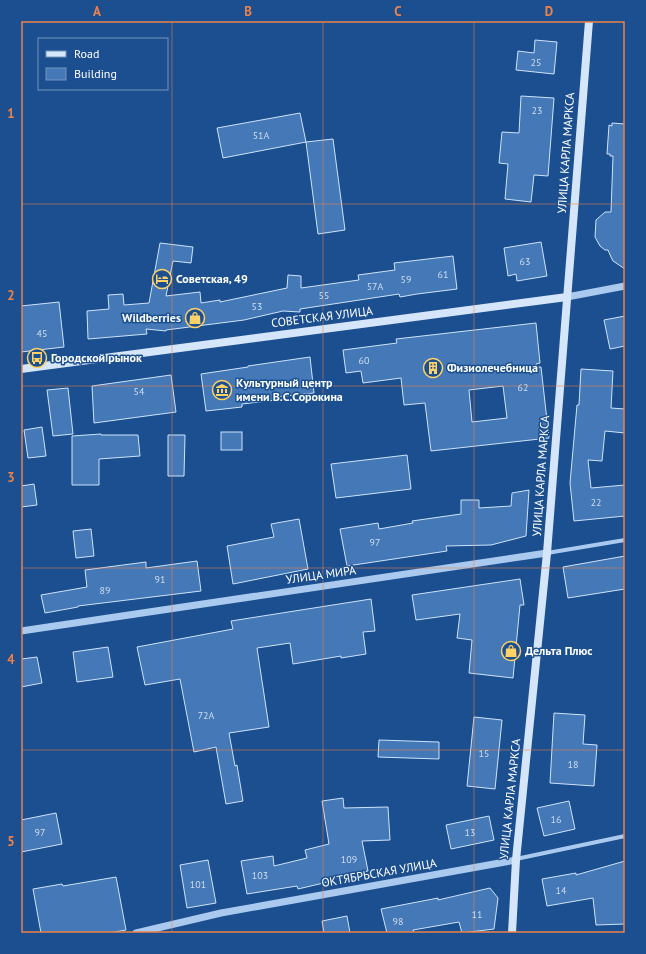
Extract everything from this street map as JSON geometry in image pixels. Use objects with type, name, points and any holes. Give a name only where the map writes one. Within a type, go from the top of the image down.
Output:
[{"type":"main road","name":"УЛИЦА КАРЛА МАРКСА","points":[[512,933],[516,860],[547,553],[589,21]]},
{"type":"main road","name":"СОВЕТСКАЯ УЛИЦА","points":[[21,369],[567,297]]},
{"type":"street","name":"СОВЕТСКАЯ УЛИЦА","points":[[567,297],[625,286]]},
{"type":"street","name":"УЛИЦА МИРА","points":[[21,631],[547,553],[625,540]]},
{"type":"street","name":"ОКТЯБРЬСКАЯ УЛИЦА","points":[[136,933],[221,913],[516,860],[625,836]]},
{"type":"building","points":[[535,40],[557,42],[554,74],[516,70],[518,51],[534,53]]},
{"type":"building","points":[[521,96],[554,98],[548,176],[534,175],[531,202],[505,199],[508,164],[499,163],[502,132],[519,133]]},
{"type":"building","points":[[300,113],[306,142],[223,158],[217,128]]},
{"type":"building","points":[[612,123],[625,124],[625,269],[613,261],[608,250],[605,250],[600,246],[595,237],[596,220],[605,212],[611,212],[613,156],[607,154],[609,125],[612,126]]},
{"type":"building","points":[[333,139],[345,230],[318,234],[306,142]]},
{"type":"building","points":[[541,242],[547,276],[517,281],[516,274],[508,276],[504,248]]},
{"type":"building","points":[[160,243],[193,247],[191,263],[173,261],[166,296],[200,292],[201,303],[220,300],[220,302],[287,288],[288,275],[301,276],[301,288],[359,280],[358,275],[395,270],[394,263],[453,256],[457,289],[400,297],[399,294],[300,309],[300,312],[283,311],[244,320],[166,331],[146,329],[147,334],[88,339],[87,311],[109,309],[108,295],[123,294],[124,305],[149,303]]},
{"type":"building","points":[[59,302],[64,347],[21,352],[21,306]]},
{"type":"building","points":[[625,316],[625,346],[610,349],[604,320]]},
{"type":"building","points":[[536,323],[540,363],[536,364],[536,367],[541,367],[549,438],[431,451],[425,403],[404,405],[401,378],[363,383],[361,371],[346,373],[343,350],[397,343],[396,339]],"holes":[[[503,386],[507,418],[472,422],[469,390]]]},
{"type":"building","points":[[310,357],[314,393],[276,397],[276,400],[242,404],[242,407],[206,411],[201,374]]},
{"type":"building","points":[[581,369],[613,371],[611,408],[625,409],[625,433],[605,431],[602,461],[588,460],[591,488],[625,485],[625,516],[574,521],[570,483],[577,405],[579,405]]},
{"type":"building","points":[[171,375],[176,412],[94,423],[92,386]]},
{"type":"building","points":[[68,388],[73,434],[53,436],[47,390]]},
{"type":"building","points":[[42,427],[46,456],[28,458],[24,430]]},
{"type":"building","points":[[221,432],[242,432],[242,450],[221,450]]},
{"type":"building","points":[[101,434],[138,435],[140,456],[99,459],[99,485],[72,485],[72,436]]},
{"type":"building","points":[[168,435],[185,435],[184,476],[168,476]]},
{"type":"building","points":[[407,455],[411,489],[336,498],[331,464]]},
{"type":"building","points":[[34,484],[37,505],[21,507],[21,486]]},
{"type":"building","points":[[529,490],[526,536],[491,545],[446,546],[447,551],[347,566],[340,529],[378,523],[379,529],[413,523],[412,521],[461,514],[461,500],[479,500],[479,508],[511,506],[512,493]]},
{"type":"building","points":[[299,519],[308,569],[233,584],[227,546],[274,537],[271,524]]},
{"type":"building","points":[[91,529],[94,556],[76,558],[73,531]]},
{"type":"building","points":[[625,556],[625,589],[568,598],[563,567]]},
{"type":"building","points":[[197,561],[201,591],[78,606],[45,613],[41,595],[87,587],[85,570],[146,562],[146,568]]},
{"type":"building","points":[[520,579],[524,605],[520,605],[513,678],[469,673],[472,640],[457,638],[460,614],[416,620],[412,595]]},
{"type":"building","points":[[371,599],[375,631],[363,632],[366,654],[341,658],[341,656],[293,664],[290,643],[257,648],[269,727],[229,733],[235,766],[237,765],[243,801],[226,804],[216,747],[194,752],[180,679],[145,685],[137,647],[233,629],[231,621]]},
{"type":"building","points":[[108,647],[113,677],[77,682],[73,652]]},
{"type":"building","points":[[37,657],[42,683],[21,687],[21,659]]},
{"type":"building","points":[[554,713],[585,715],[583,744],[597,745],[594,786],[550,783]]},
{"type":"building","points":[[474,717],[502,720],[495,789],[467,786]]},
{"type":"building","points":[[379,740],[439,742],[439,759],[378,757]]},
{"type":"building","points":[[343,798],[344,808],[388,807],[390,840],[362,841],[368,871],[331,879],[332,881],[298,889],[297,886],[247,894],[241,861],[273,856],[274,866],[307,858],[305,850],[329,844],[322,801]]},
{"type":"building","points":[[569,801],[575,829],[544,836],[537,808]]},
{"type":"building","points":[[56,813],[62,844],[21,852],[21,820]]},
{"type":"building","points":[[489,816],[494,840],[451,849],[446,825]]},
{"type":"building","points":[[208,860],[216,903],[187,908],[180,865]]},
{"type":"building","points":[[625,861],[625,924],[596,925],[593,898],[547,906],[542,879],[576,873],[576,875]]},
{"type":"building","points":[[116,877],[126,930],[109,933],[41,933],[33,889],[62,884],[63,886]]},
{"type":"building","points":[[490,888],[498,898],[494,929],[462,933],[459,922],[413,930],[414,933],[387,933],[381,909],[438,898],[438,900]]},
{"type":"building","points":[[347,916],[350,933],[324,933],[322,921]]},
{"type":"place","name":"Советская, 49","points":[[162,279]]},
{"type":"place","name":"Wildberries","points":[[195,318]]},
{"type":"place","name":"Городской рынок","points":[[37,358]]},
{"type":"place","name":"Физиолечебница","points":[[433,368]]},
{"type":"place","name":"Культурный центр имени В.С.Сорокина","points":[[222,390]]},
{"type":"place","name":"Дельта Плюс","points":[[511,651]]}]
